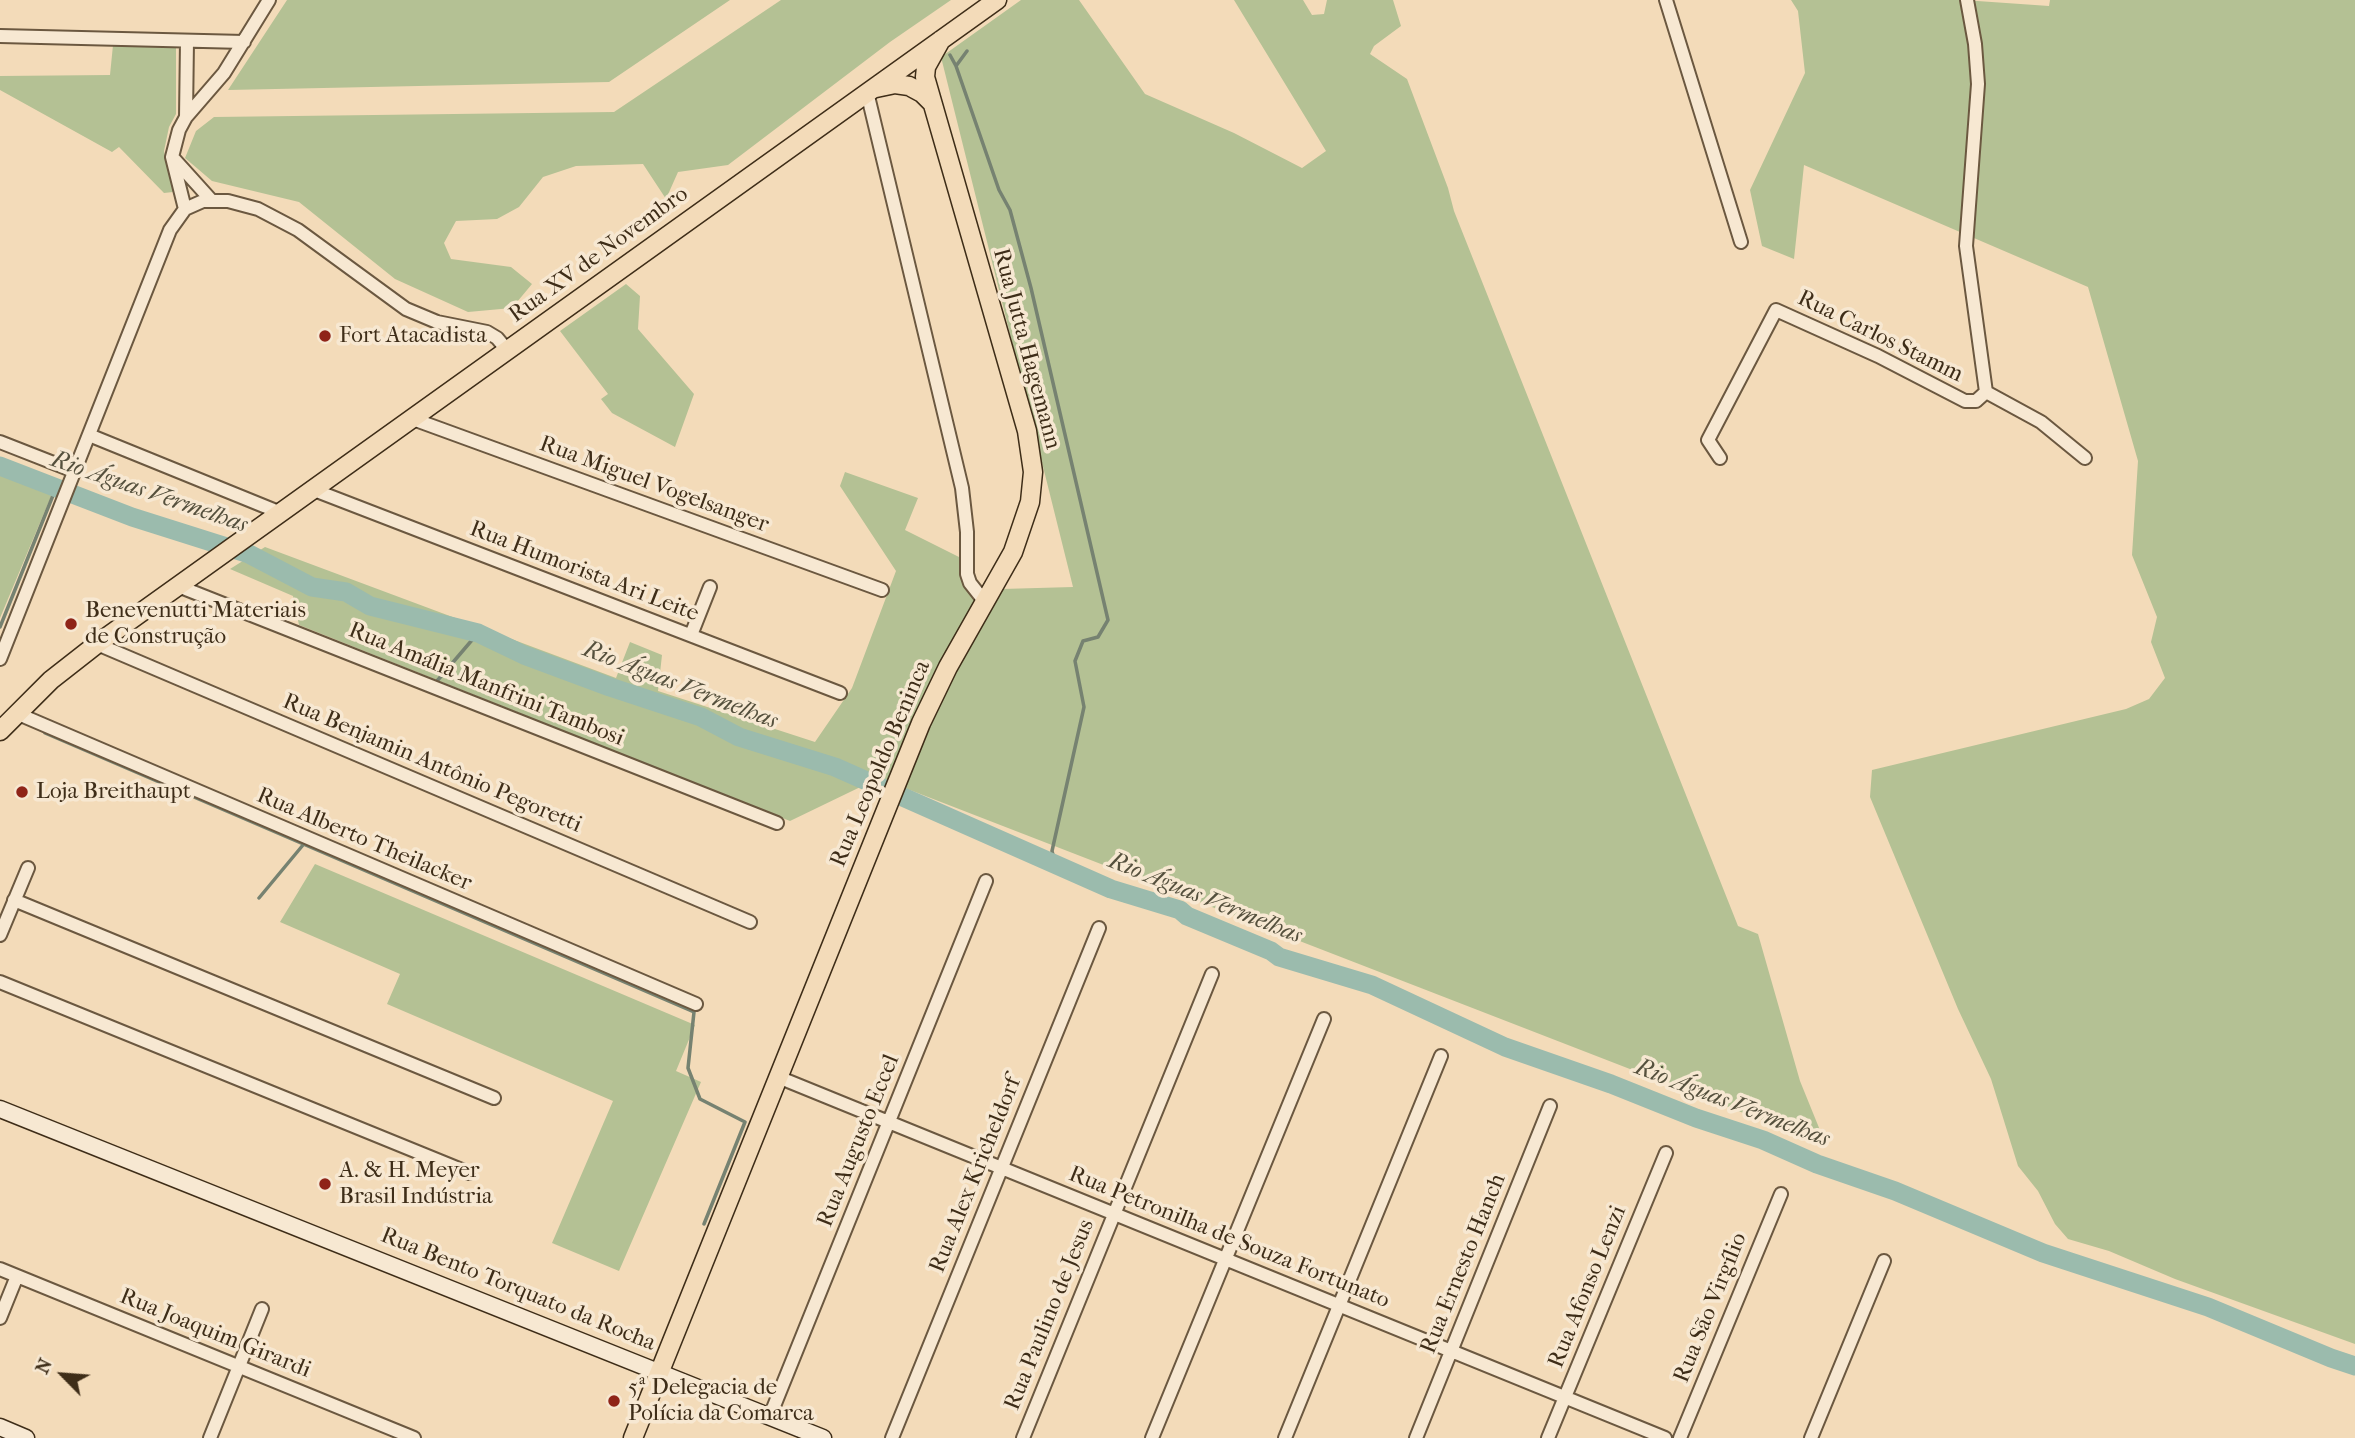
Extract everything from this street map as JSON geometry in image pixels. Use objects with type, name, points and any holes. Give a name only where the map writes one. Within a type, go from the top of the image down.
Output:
[{"type":"main road","name":"Rua XV de Novembro","points":[[0,731],[58,674],[97,644],[997,0]]},
{"type":"main road","name":"Rua Jutta Hagemann","points":[[941,40],[926,67],[925,78],[1031,453],[1032,487],[1026,519],[1013,552],[985,603]]},
{"type":"main road","points":[[867,92],[881,86],[903,85],[922,93],[932,103]]},
{"type":"main road","name":"Rua Leopoldo Beninca","points":[[633,1438],[898,779],[935,692],[985,603]]},
{"type":"street","points":[[185,209],[172,157],[174,143],[186,117],[224,73],[269,0]]},
{"type":"street","points":[[1666,0],[1741,243]]},
{"type":"street","name":"Rua Carlos Stamm","points":[[1720,458],[1708,440],[1776,310],[1844,339],[1965,401],[1976,401],[1986,392],[1966,246],[1978,84],[1968,0]]},
{"type":"street","points":[[0,36],[244,42]]},
{"type":"street","points":[[186,117],[187,41]]},
{"type":"street","points":[[867,92],[962,488],[967,574],[970,583],[985,603]]},
{"type":"street","points":[[172,157],[212,201]]},
{"type":"street","points":[[0,659],[170,230],[185,209],[195,204],[228,201],[244,204],[274,216],[298,230],[405,309],[437,322],[487,332],[497,338],[508,351]]},
{"type":"street","points":[[1986,392],[2041,422],[2085,458]]},
{"type":"street","name":"Rua Miguel Vogelsanger","points":[[412,419],[882,590]]},
{"type":"street","points":[[89,435],[281,513]]},
{"type":"street","points":[[0,442],[74,471]]},
{"type":"street","name":"Rua Humorista Ari Leite","points":[[314,490],[840,693]]},
{"type":"street","name":"Rua Amália Manfrini Tambosi","points":[[178,586],[777,823]]},
{"type":"street","points":[[691,635],[710,587]]},
{"type":"street","name":"Rua Benjamin Antônio Pegoretti","points":[[97,644],[750,922]]},
{"type":"street","name":"Rua Alberto Theilacker","points":[[16,713],[696,1004]]},
{"type":"street","points":[[0,935],[28,868]]},
{"type":"street","name":"Rua Augusto Eccel","points":[[770,1416],[986,881]]},
{"type":"street","points":[[15,900],[494,1098]]},
{"type":"street","name":"Rua Alex Kricheldorf","points":[[892,1438],[1099,928]]},
{"type":"street","name":"Rua Paulino de Jesus","points":[[1023,1438],[1212,975]]},
{"type":"street","points":[[0,982],[469,1173]]},
{"type":"street","points":[[1153,1438],[1324,1019]]},
{"type":"street","points":[[1285,1438],[1441,1056]]},
{"type":"street","name":"Rua Petronilha de Souza Fortunato","points":[[778,1077],[1664,1438]]},
{"type":"street","name":"Rua Ernesto Hanch","points":[[1416,1438],[1550,1106]]},
{"type":"street","name":"Rua Bento Torquato da Rocha","points":[[0,1109],[823,1438]]},
{"type":"street","name":"Rua Afonso Lenzi","points":[[1548,1438],[1666,1153]]},
{"type":"street","name":"Rua São Virgílio","points":[[1680,1438],[1781,1194]]},
{"type":"street","points":[[1811,1438],[1884,1261]]},
{"type":"street","name":"Rua Joaquim Girardi","points":[[0,1269],[414,1438]]},
{"type":"street","points":[[0,1318],[17,1276]]},
{"type":"street","points":[[210,1438],[261,1309]]},
{"type":"street","points":[[0,1427],[26,1438]]},
{"type":"green space","points":[[287,0],[730,0],[609,82],[228,90]]},
{"type":"green space","points":[[781,0],[951,0],[890,42],[728,165],[678,172],[666,199],[643,164],[576,166],[543,177],[519,207],[497,219],[456,221],[444,243],[451,259],[511,267],[532,284],[512,308],[468,312],[395,279],[299,202],[212,181],[185,158],[196,131],[214,117],[614,112]]},
{"type":"green space","points":[[1021,0],[1079,0],[1145,94],[1234,133],[1302,168],[1326,151],[1234,0],[1303,0],[1312,15],[1324,14],[1327,0],[1393,0],[1401,26],[1374,46],[1370,54],[1407,79],[1454,211],[1738,926],[1758,934],[1800,1081],[1826,1145],[879,778],[790,821],[299,625],[293,596],[230,569],[265,547],[616,678],[630,642],[662,655],[658,691],[815,742],[852,688],[896,571],[840,486],[845,472],[918,498],[905,530],[959,557],[966,590],[1073,587],[941,57]]},
{"type":"green space","points":[[1791,0],[1963,0],[2049,6],[2050,0],[2355,0],[2355,1344],[2175,1279],[2109,1251],[2068,1239],[2055,1224],[2038,1191],[2018,1166],[1991,1079],[1958,1009],[1870,797],[1872,770],[2126,709],[2149,699],[2165,678],[2151,642],[2157,617],[2132,555],[2138,461],[2088,287],[1804,165],[1794,259],[1762,246],[1750,190],[1805,73],[1798,11]]},
{"type":"green space","points":[[113,45],[176,47],[176,114],[169,127],[164,151],[173,192],[164,193],[119,147],[112,152],[0,90],[0,76],[110,75]]},
{"type":"green space","points":[[626,284],[640,296],[638,329],[694,394],[675,447],[612,413],[601,399],[608,394],[560,331]]},
{"type":"green space","points":[[0,474],[52,494],[0,618]]},
{"type":"green space","points":[[315,864],[695,1025],[676,1071],[701,1082],[619,1271],[552,1243],[613,1101],[387,1004],[400,974],[280,922]]},
{"type":"waterway","points":[[956,66],[967,51]]},
{"type":"waterway","points":[[950,55],[999,190],[1010,210],[1031,288],[1108,620],[1098,637],[1083,641],[1075,661],[1084,707],[1052,851],[1055,863]]},
{"type":"waterway","name":"Rio Águas Vermelhas","points":[[0,466],[132,517],[249,554],[312,587],[346,592],[370,606],[478,633],[524,655],[701,717],[739,737],[835,767],[1111,889],[1180,910],[1187,916],[1271,951],[1279,957],[1372,985],[1505,1047],[1763,1140],[1817,1164],[1895,1191],[2043,1253],[2208,1307],[2355,1366]]},
{"type":"waterway","points":[[0,627],[56,488]]},
{"type":"waterway","points":[[437,681],[478,633]]},
{"type":"waterway","points":[[45,733],[694,1012],[688,1068],[700,1099],[745,1122],[704,1224]]},
{"type":"waterway","points":[[259,898],[303,845]]},
{"type":"place","name":"Fort Atacadista","points":[[325,336]]},
{"type":"place","name":"Benevenutti Materiais de Construção","points":[[71,624]]},
{"type":"place","name":"Loja Breithaupt","points":[[22,792]]},
{"type":"place","name":"A. & H. Meyer Brasil Indústria","points":[[325,1184]]},
{"type":"place","name":"5ª Delegacia de Polícia da Comarca","points":[[614,1401]]}]
